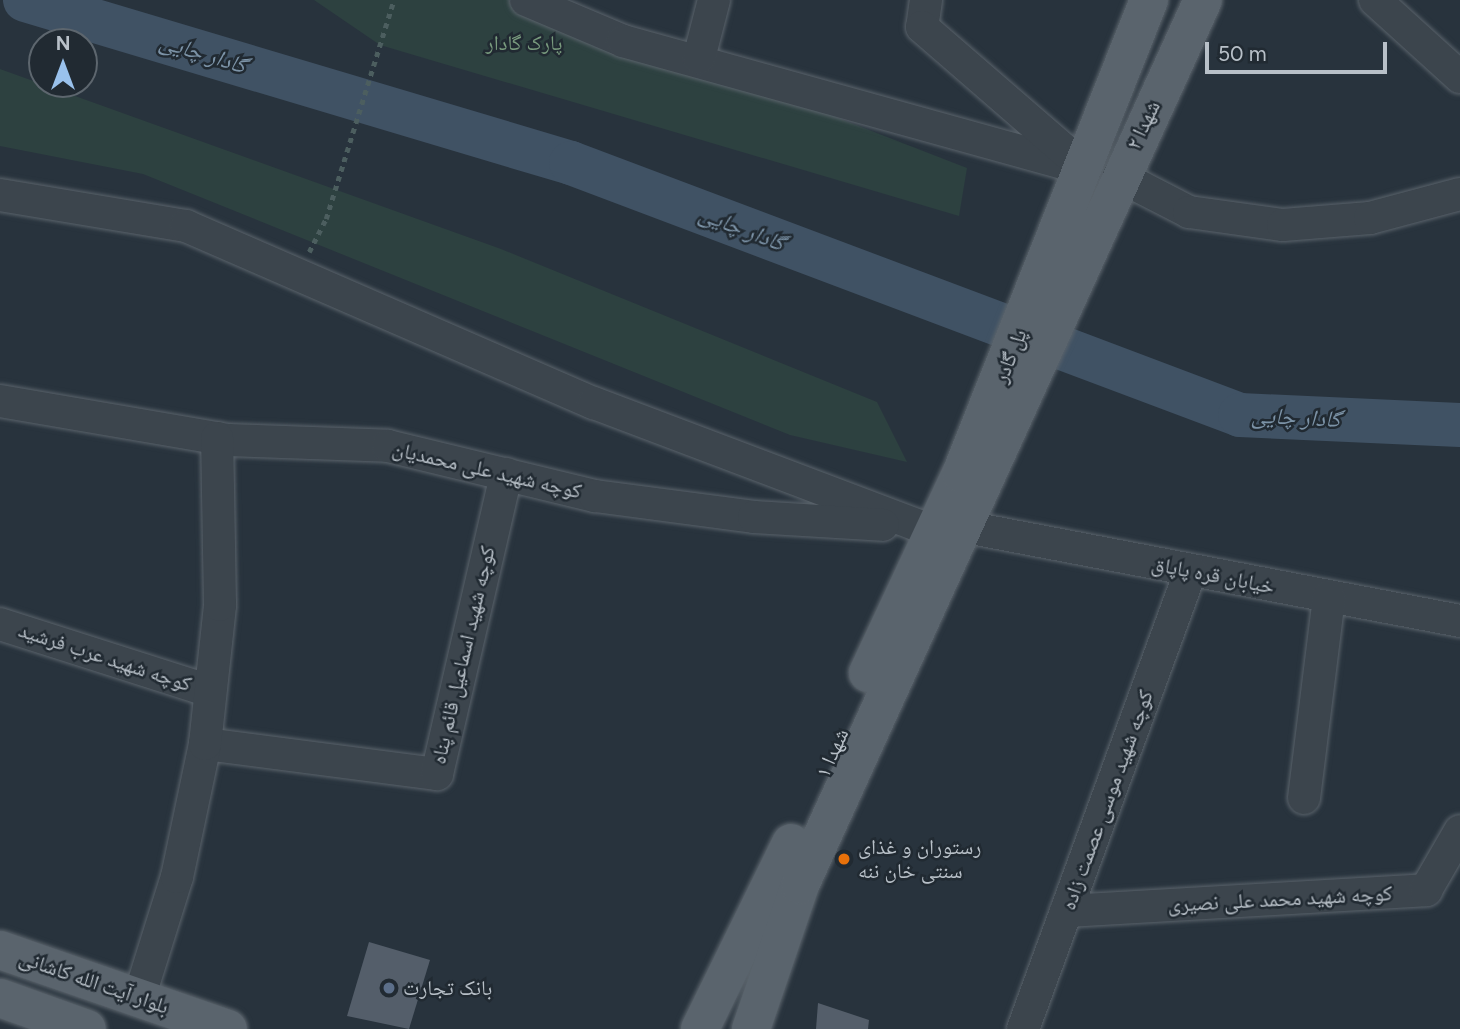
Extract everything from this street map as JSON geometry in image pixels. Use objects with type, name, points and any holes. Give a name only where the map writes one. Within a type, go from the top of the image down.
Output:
[{"type":"main road","name":"شهدا ۲","points":[[1072,244],[1102,172],[1149,0]]},
{"type":"main road","name":"شهدا ۲","points":[[1102,172],[1203,0]]},
{"type":"main road","name":"پل گادر","points":[[974,479],[1072,244]]},
{"type":"main road","name":"شهدا ۱","points":[[703,1026],[974,479]]},
{"type":"main road","name":"شهدا ۱","points":[[757,1019],[800,885],[949,529]]},
{"type":"main road","name":"بلوار آیت الله کاشانی","points":[[0,950],[229,1029]]},
{"type":"main road","points":[[0,998],[87,1029]]},
{"type":"street","points":[[526,0],[623,41],[699,58],[896,121],[1102,172],[1189,212],[1283,225],[1370,218],[1460,194]]},
{"type":"street","points":[[699,58],[714,0]]},
{"type":"street","points":[[926,0],[922,27],[1102,172]]},
{"type":"street","points":[[1375,0],[1460,77]]},
{"type":"street","points":[[0,195],[186,226],[594,403],[949,529]]},
{"type":"street","name":"کوچه شهید علی محمدیان","points":[[0,401],[217,438],[388,446],[595,496],[701,510],[949,529]]},
{"type":"street","points":[[139,998],[177,877],[205,744],[220,605],[217,438]]},
{"type":"street","name":"کوچه شهید اسماعیل قائم پناه","points":[[205,744],[437,774],[506,474]]},
{"type":"street","name":"خیابان قره پاپاق","points":[[949,529],[1460,621]]},
{"type":"street","name":"کوچه شهید موسی عصمت زاده","points":[[1023,1029],[1191,571]]},
{"type":"street","points":[[1304,798],[1329,597]]},
{"type":"street","name":"کوچه شهید عرب فرشید","points":[[0,624],[211,691]]},
{"type":"street","name":"کوچه شهید محمد علی نصیری","points":[[1066,911],[1426,890],[1460,831]]},
{"type":"path","points":[[298,275],[326,219],[394,0]]},
{"type":"green space","name":"پارک گادار","points":[[314,0],[534,0],[967,168],[959,216],[380,45]]},
{"type":"green space","points":[[0,69],[28,79],[28,98],[81,98],[501,249],[877,402],[907,462],[790,435],[143,174],[0,146]]},
{"type":"building","name":"بانک تجارت","points":[[369,942],[430,960],[409,1029],[347,1016]]},
{"type":"building","points":[[818,1003],[869,1020],[868,1029],[816,1029]]},
{"type":"waterway","name":"گادار چایی","points":[[25,0],[571,163],[1240,415],[1460,425]]},
{"type":"place","name":"رستوران و غذای سنتی خان ننه","points":[[844,859]]},
{"type":"place","name":"بانک تجارت","points":[[389,988]]}]
